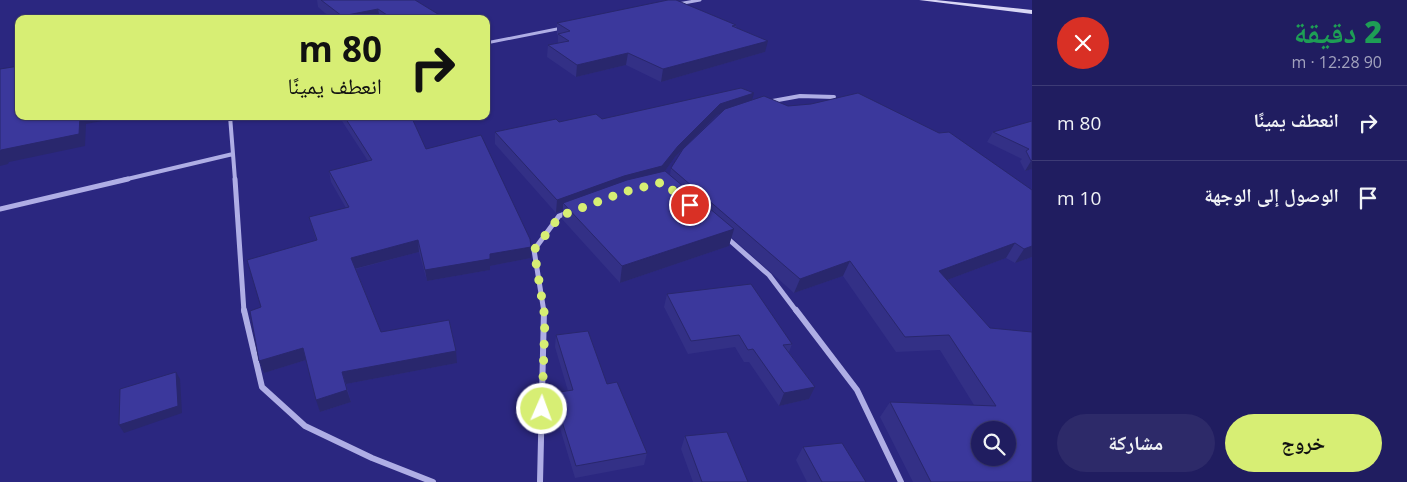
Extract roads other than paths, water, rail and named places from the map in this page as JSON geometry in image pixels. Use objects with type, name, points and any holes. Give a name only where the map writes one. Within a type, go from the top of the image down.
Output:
[{"type":"street","points":[[670,6],[700,0]]},
{"type":"street","points":[[922,0],[1032,12]]},
{"type":"street","points":[[490,42],[564,27]]},
{"type":"street","points":[[763,104],[780,98],[812,95],[834,97]]},
{"type":"street","points":[[230,120],[244,314],[262,387],[306,426],[372,458],[434,482]]},
{"type":"street","points":[[0,209],[233,154]]},
{"type":"street","points":[[540,482],[545,318],[534,250],[560,216],[578,209]]},
{"type":"street","points":[[720,232],[769,276],[857,390],[901,482]]}]
